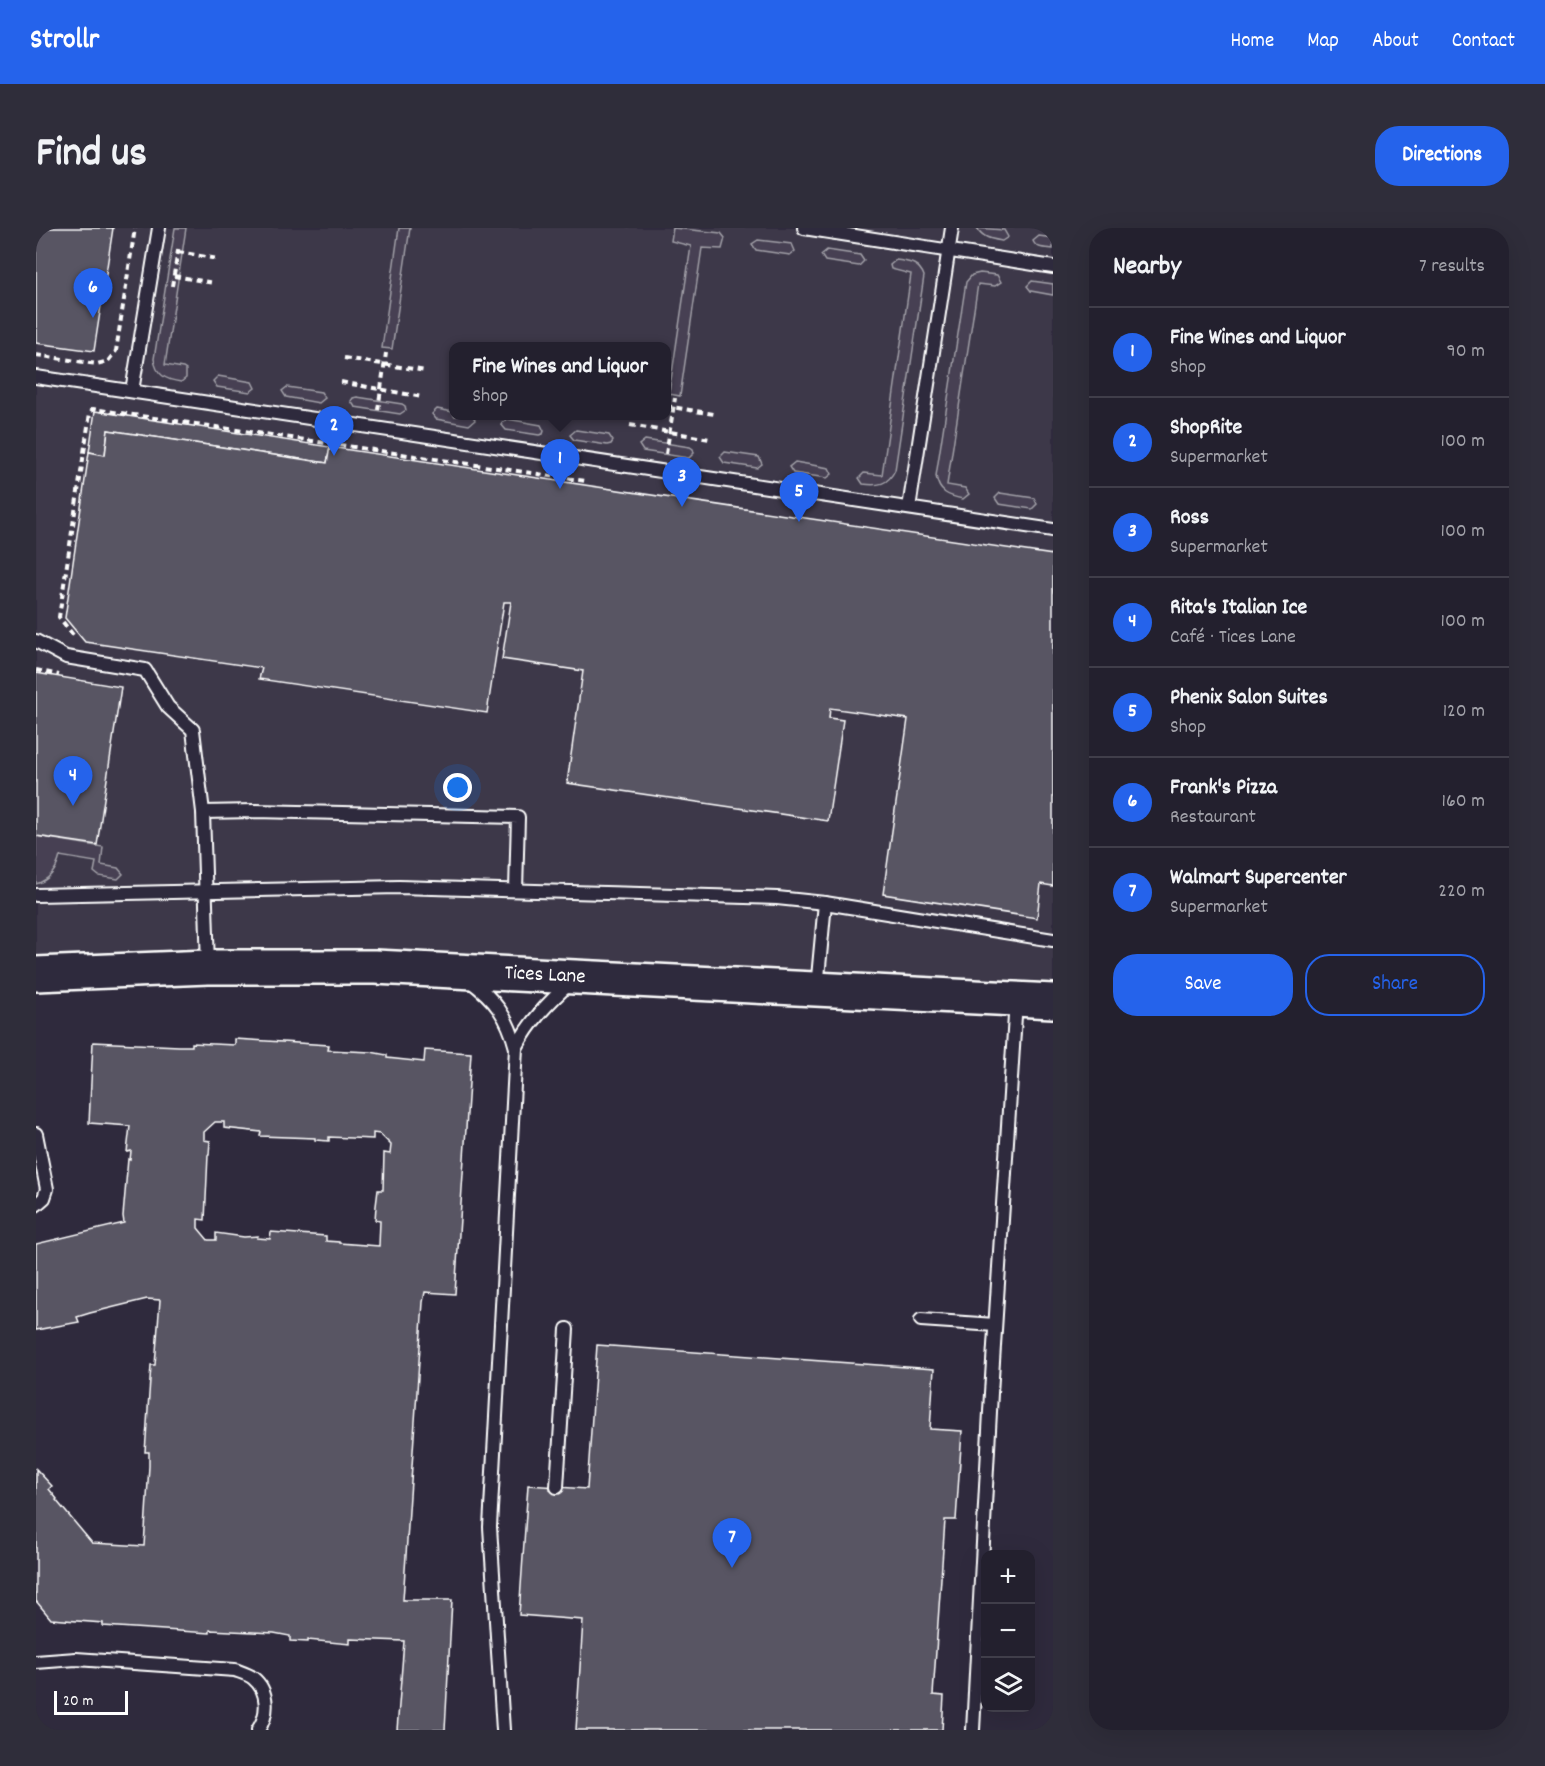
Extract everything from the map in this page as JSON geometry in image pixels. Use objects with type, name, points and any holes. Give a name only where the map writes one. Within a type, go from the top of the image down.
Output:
[{"type":"street","name":"Tices Lane","points":[[36,974],[208,967],[375,967],[1053,1000]]},
{"type":"lane","points":[[132,391],[159,228]]},
{"type":"lane","points":[[804,228],[1053,267]]},
{"type":"lane","points":[[909,508],[952,228]]},
{"type":"lane","points":[[36,377],[1053,530]]},
{"type":"lane","points":[[36,640],[66,657],[145,670],[168,706],[193,730],[203,812],[208,967]]},
{"type":"lane","points":[[203,812],[255,811],[518,817],[516,890]]},
{"type":"lane","points":[[36,895],[399,887],[777,898],[825,903],[1053,940]]},
{"type":"lane","points":[[817,990],[825,903]]},
{"type":"lane","points":[[456,971],[482,990],[504,1014],[511,1026],[516,1048],[490,1527],[503,1730]]},
{"type":"lane","points":[[516,1048],[527,1027],[575,977]]},
{"type":"lane","points":[[973,1730],[995,1325],[1016,999]]},
{"type":"lane","points":[[36,1134],[47,1189],[44,1198],[36,1205]]},
{"type":"lane","points":[[921,1320],[995,1325]]},
{"type":"lane","points":[[556,1487],[567,1329]]},
{"type":"lane","points":[[36,1662],[76,1659],[235,1670],[254,1678],[264,1695],[267,1713],[258,1730]]},
{"type":"path","points":[[36,355],[97,364],[108,361],[116,351],[135,228]]},
{"type":"path","points":[[172,286],[179,245]]},
{"type":"path","points":[[178,252],[218,260]]},
{"type":"path","points":[[174,276],[214,283]]},
{"type":"path","points":[[378,410],[386,353]]},
{"type":"path","points":[[344,358],[426,371]]},
{"type":"path","points":[[341,382],[422,397]]},
{"type":"path","points":[[666,454],[675,398]]},
{"type":"path","points":[[673,407],[714,414]]},
{"type":"path","points":[[73,635],[59,617],[90,413],[93,409],[99,408]]},
{"type":"path","points":[[630,425],[710,439]]},
{"type":"path","points":[[36,670],[68,676]]},
{"type":"shaded area","points":[[36,228],[1053,228],[1053,1001],[36,974]]},
{"type":"shaded area","points":[[175,228],[186,228],[165,365],[186,370],[186,378],[181,382],[171,380],[159,373],[154,359]]},
{"type":"shaded area","points":[[399,228],[410,228],[392,349],[382,348]]},
{"type":"shaded area","points":[[673,228],[721,233],[725,238],[722,249],[702,248],[680,396],[671,394],[671,381],[691,246],[671,241]]},
{"type":"shaded area","points":[[977,228],[1004,230],[1008,237],[1002,241],[991,239]]},
{"type":"shaded area","points":[[1039,236],[1053,238],[1053,249],[1036,245],[1033,241]]},
{"type":"shaded area","points":[[758,240],[792,244],[795,251],[790,255],[756,250],[752,244]]},
{"type":"shaded area","points":[[827,250],[860,255],[864,261],[859,266],[825,261],[821,255]]},
{"type":"shaded area","points":[[896,260],[916,265],[924,276],[895,470],[886,482],[873,485],[863,484],[859,478],[864,473],[882,475],[911,274],[891,269],[890,265]]},
{"type":"shaded area","points":[[980,273],[997,275],[1001,282],[995,286],[978,284],[947,485],[965,488],[969,494],[963,499],[945,493],[939,486],[936,476],[966,282],[972,275]]},
{"type":"shaded area","points":[[1032,281],[1053,284],[1053,295],[1031,291],[1027,286]]},
{"type":"shaded area","points":[[218,376],[252,382],[255,388],[250,392],[217,387],[213,381]]},
{"type":"shaded area","points":[[287,387],[321,392],[325,398],[319,403],[286,397],[282,391]]},
{"type":"shaded area","points":[[357,397],[402,404],[406,410],[400,414],[355,407],[351,401]]},
{"type":"shaded area","points":[[437,409],[449,411],[449,420],[475,420],[469,425],[436,419],[432,414]]},
{"type":"shaded area","points":[[506,420],[513,420],[541,425],[544,431],[539,435],[506,430],[501,424]]},
{"type":"shaded area","points":[[576,430],[609,435],[613,441],[607,445],[574,440],[570,435]]},
{"type":"shaded area","points":[[645,440],[690,447],[694,453],[689,458],[643,451],[639,445]]},
{"type":"shaded area","points":[[725,452],[759,457],[762,464],[757,468],[724,463],[720,457]]},
{"type":"shaded area","points":[[795,462],[829,468],[832,474],[827,478],[793,473],[789,467]]},
{"type":"shaded area","points":[[1000,493],[1034,498],[1037,504],[1032,509],[999,504],[995,498]]},
{"type":"shaded area","points":[[36,836],[103,847],[101,865],[118,868],[123,874],[118,879],[99,876],[94,872],[96,862],[60,856],[52,873],[45,880],[36,884]]},
{"type":"building","points":[[36,228],[113,228],[94,351],[36,343]]},
{"type":"building","points":[[95,411],[330,447],[327,463],[108,430],[105,455],[89,452]]},
{"type":"building","points":[[108,430],[327,463],[330,447],[1053,555],[1053,886],[1041,884],[1037,918],[883,894],[908,719],[830,708],[829,718],[843,720],[828,821],[567,783],[583,671],[502,659],[511,602],[504,602],[487,713],[259,679],[262,668],[85,642],[65,618],[89,452],[105,455]]},
{"type":"building","points":[[36,673],[121,687],[97,845],[36,836]]},
{"type":"building","points":[[235,1039],[329,1045],[328,1050],[371,1052],[387,1055],[387,1058],[424,1062],[425,1050],[471,1053],[455,1294],[425,1292],[423,1302],[403,1600],[452,1600],[445,1730],[397,1730],[404,1641],[350,1639],[350,1644],[308,1640],[308,1642],[290,1641],[290,1636],[274,1633],[210,1630],[210,1633],[103,1626],[103,1623],[51,1619],[36,1601],[36,1469],[52,1486],[49,1489],[56,1500],[92,1543],[144,1546],[149,1466],[149,1452],[145,1452],[151,1365],[155,1365],[160,1300],[147,1299],[77,1317],[79,1322],[36,1330],[36,1244],[124,1223],[128,1159],[130,1160],[131,1151],[127,1152],[130,1126],[89,1123],[93,1042],[179,1046],[192,1046],[192,1043],[235,1045]],"holes":[[[215,1122],[224,1122],[224,1128],[261,1132],[260,1136],[315,1138],[315,1140],[329,1141],[329,1137],[373,1139],[373,1133],[380,1134],[391,1145],[390,1154],[384,1153],[383,1190],[378,1190],[376,1206],[375,1220],[380,1221],[379,1246],[326,1241],[326,1236],[271,1232],[270,1239],[216,1233],[216,1240],[208,1240],[198,1228],[198,1219],[205,1220],[210,1141],[204,1140],[204,1132]]]},
{"type":"building","points":[[597,1345],[934,1369],[930,1429],[962,1431],[956,1520],[945,1520],[933,1695],[944,1696],[942,1730],[576,1730],[583,1620],[519,1615],[528,1485],[587,1489]]},
{"type":"place","name":"Frank's Pizza","points":[[93,318]]},
{"type":"place","name":"ShopRite","points":[[334,456]]},
{"type":"place","name":"Fine Wines and Liquor","points":[[560,489]]},
{"type":"place","name":"Ross","points":[[682,507]]},
{"type":"place","name":"Phenix Salon Suites","points":[[799,522]]},
{"type":"place","name":"Rita's Italian Ice","points":[[73,806]]},
{"type":"place","name":"Walmart Supercenter","points":[[732,1568]]}]
